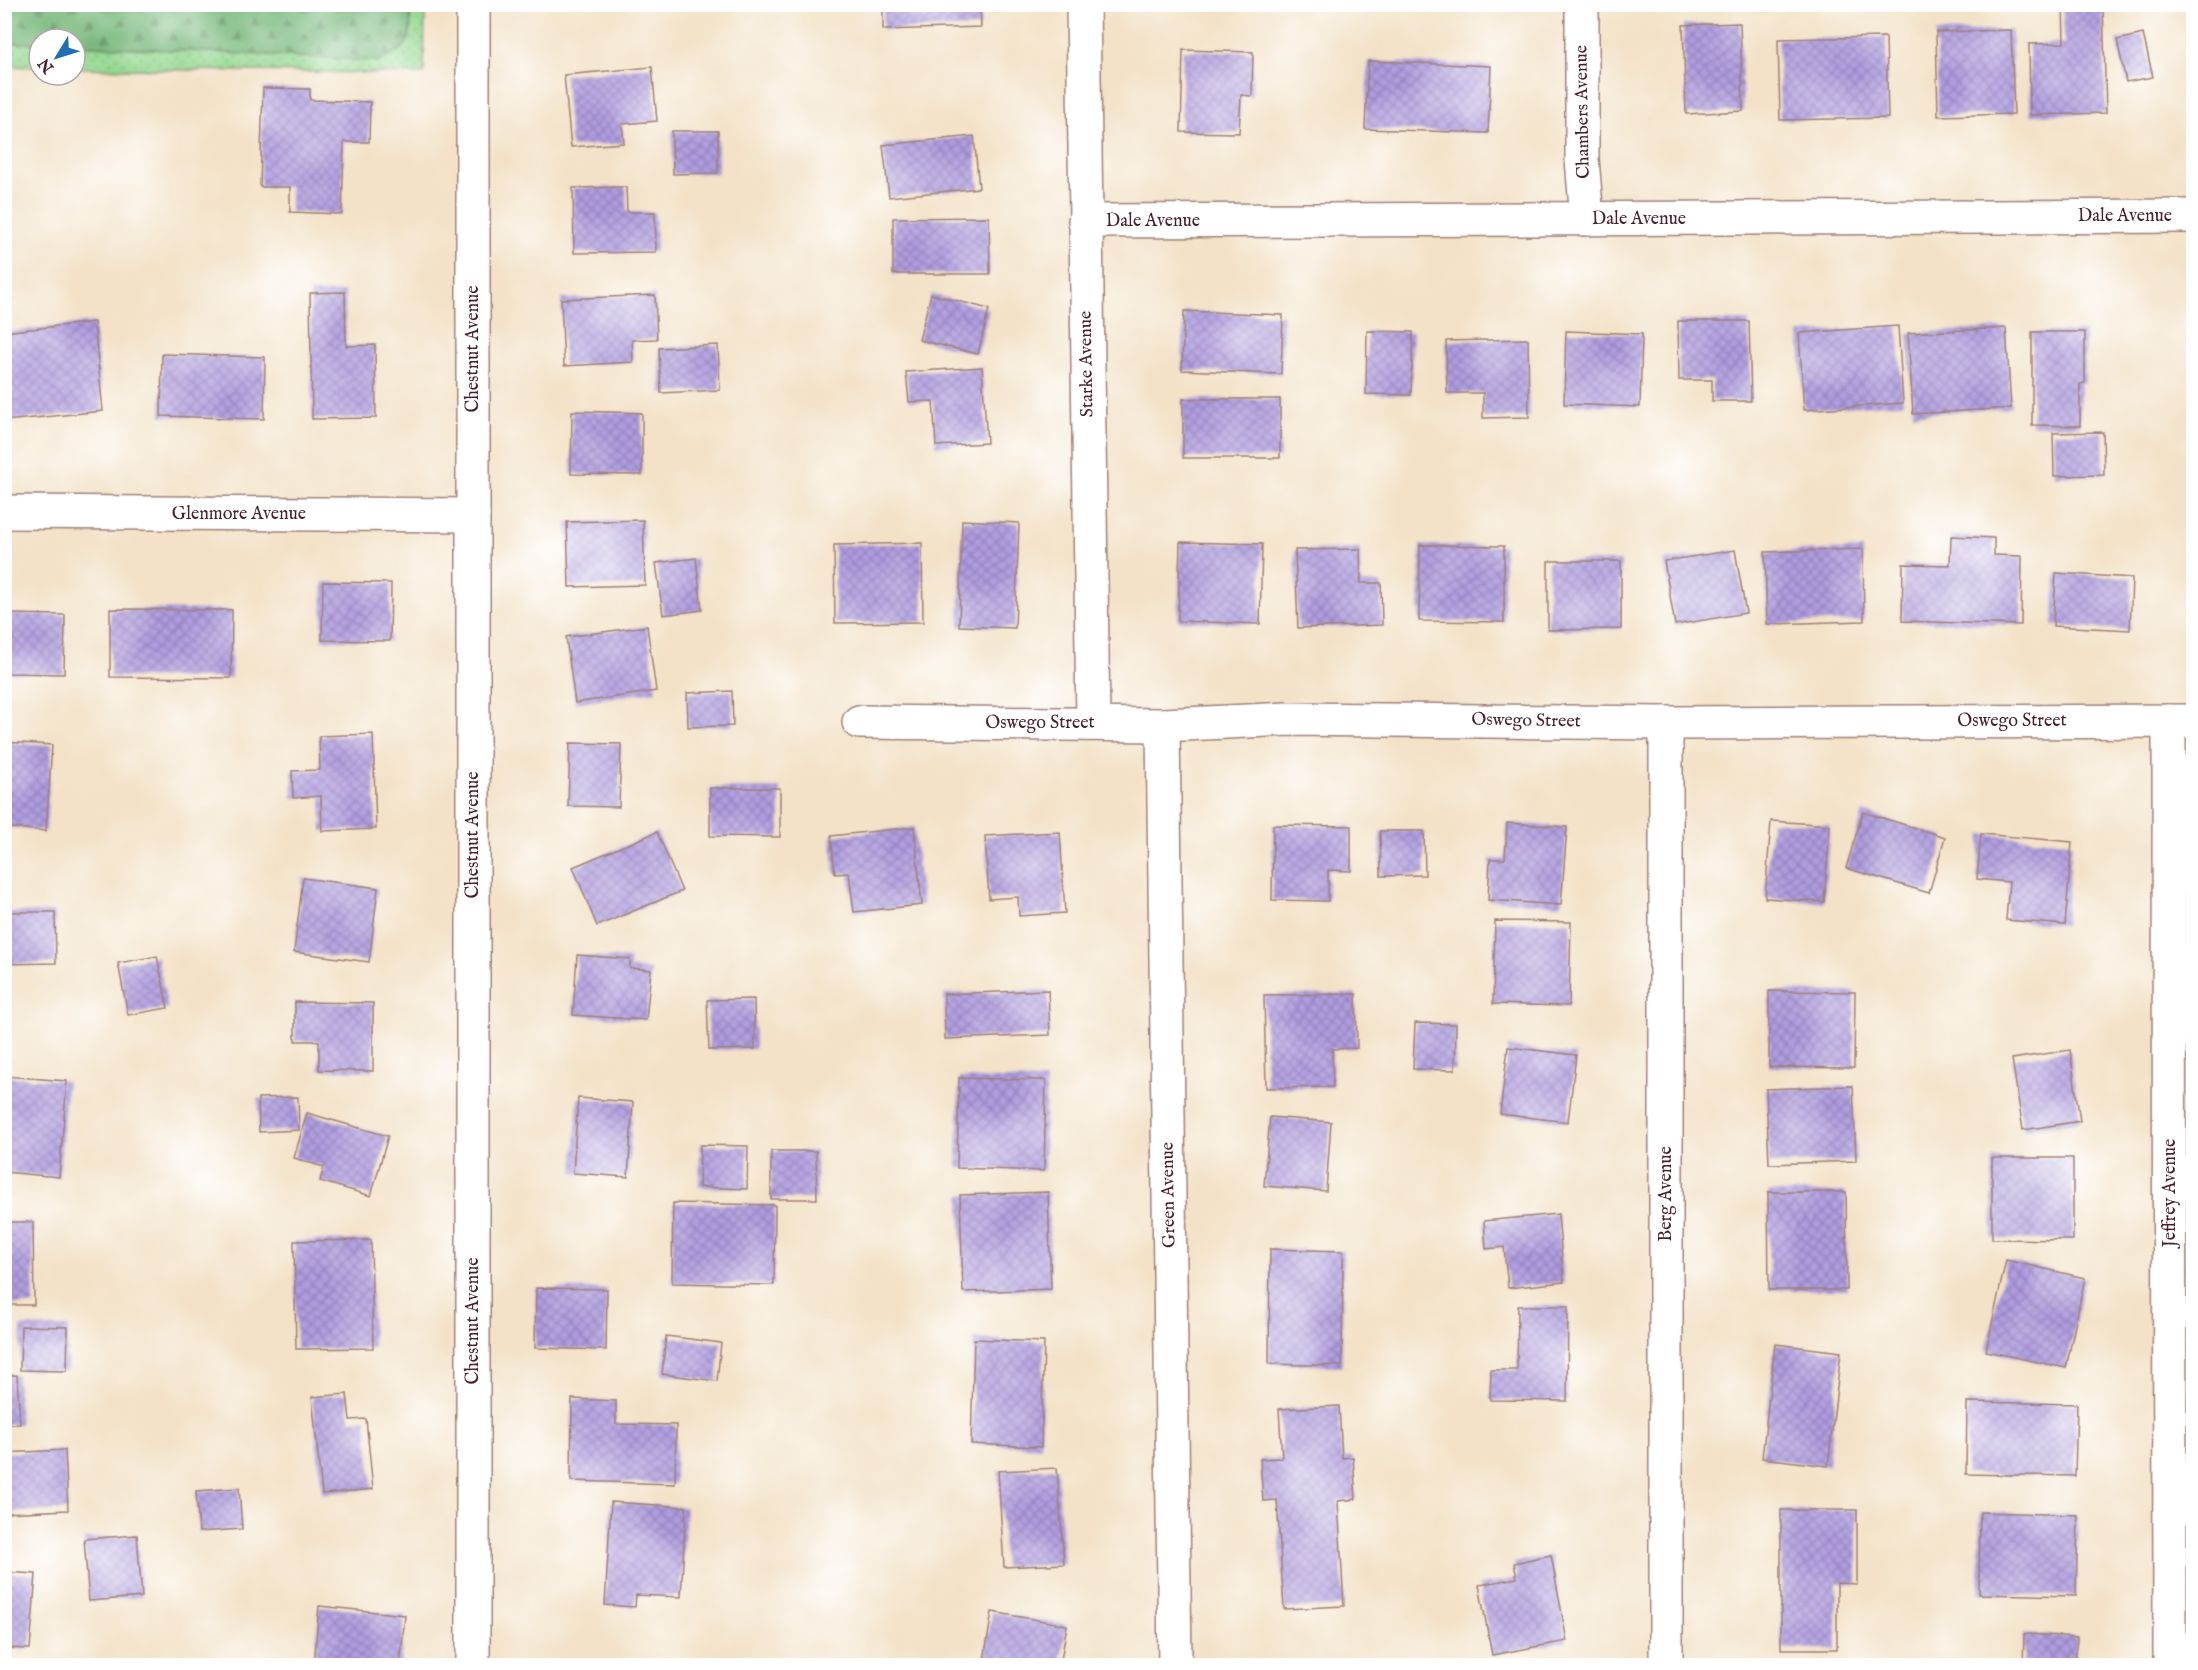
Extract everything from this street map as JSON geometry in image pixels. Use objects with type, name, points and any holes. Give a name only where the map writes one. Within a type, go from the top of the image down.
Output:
[{"type":"street","name":"Chestnut Avenue","points":[[473,4],[473,1665]]},
{"type":"street","name":"Starke Avenue","points":[[1083,4],[1093,723]]},
{"type":"street","name":"Chambers Avenue","points":[[1582,4],[1582,159],[1587,219]]},
{"type":"street","name":"Dale Avenue","points":[[1085,221],[2193,216]]},
{"type":"street","name":"Glenmore Avenue","points":[[4,512],[473,515]]},
{"type":"street","name":"Oswego Street","points":[[859,723],[1163,725],[1288,719],[1666,723],[2181,721]]},
{"type":"street","name":"Jeffrey Avenue","points":[[2170,1665],[2181,721]]},
{"type":"street","name":"Berg Avenue","points":[[1666,723],[1666,1665]]},
{"type":"street","name":"Green Avenue","points":[[1163,725],[1175,1665]]},
{"type":"green space","points":[[4,5],[410,5],[411,26],[408,40],[399,50],[380,61],[87,46],[87,27],[27,27],[27,43],[5,42]]},
{"type":"green space","points":[[5,5],[425,5],[424,74],[87,68],[87,27],[27,27],[27,67],[5,66]]},
{"type":"building","points":[[883,4],[980,4],[981,27],[883,30]]},
{"type":"building","points":[[2063,4],[2103,4],[2106,113],[2030,115],[2029,44],[2064,43]]},
{"type":"building","points":[[1740,23],[1743,111],[1686,114],[1683,25]]},
{"type":"building","points":[[2011,30],[2014,114],[1938,116],[1936,32]]},
{"type":"building","points":[[2143,34],[2153,77],[2126,82],[2117,40]]},
{"type":"building","points":[[1886,37],[1888,118],[1780,120],[1778,39]]},
{"type":"building","points":[[1183,50],[1253,52],[1252,96],[1241,95],[1239,133],[1181,132]]},
{"type":"building","points":[[1368,61],[1491,66],[1488,133],[1365,129]]},
{"type":"building","points":[[652,67],[657,121],[622,124],[624,143],[571,147],[564,75]]},
{"type":"building","points":[[263,88],[310,89],[310,100],[370,102],[369,142],[344,142],[342,214],[290,212],[290,187],[260,187]]},
{"type":"building","points":[[672,131],[718,131],[718,173],[673,174]]},
{"type":"building","points":[[974,136],[979,188],[889,197],[883,145]]},
{"type":"building","points":[[626,187],[627,212],[655,212],[656,252],[574,253],[573,188]]},
{"type":"building","points":[[989,217],[990,274],[893,274],[893,218]]},
{"type":"building","points":[[345,292],[346,346],[375,345],[376,418],[312,419],[310,293]]},
{"type":"building","points":[[931,294],[989,309],[978,354],[919,340]]},
{"type":"building","points":[[655,295],[657,339],[632,340],[633,362],[564,366],[561,299]]},
{"type":"building","points":[[1184,311],[1283,315],[1281,374],[1182,370]]},
{"type":"building","points":[[1678,321],[1749,321],[1751,401],[1712,401],[1712,380],[1679,380]]},
{"type":"building","points":[[94,322],[103,411],[5,421],[4,332]]},
{"type":"building","points":[[1898,326],[1903,403],[1804,410],[1799,333]]},
{"type":"building","points":[[2006,328],[2011,408],[1913,414],[1908,333]]},
{"type":"building","points":[[1367,331],[1413,332],[1411,395],[1366,394]]},
{"type":"building","points":[[1566,331],[1642,334],[1640,407],[1564,404]]},
{"type":"building","points":[[2032,332],[2085,332],[2085,383],[2080,384],[2080,426],[2032,425]]},
{"type":"building","points":[[1528,339],[1529,417],[1483,418],[1483,393],[1447,393],[1446,341]]},
{"type":"building","points":[[718,345],[720,390],[661,393],[659,348]]},
{"type":"building","points":[[162,354],[265,357],[264,419],[161,416]]},
{"type":"building","points":[[982,367],[987,443],[936,446],[933,401],[909,402],[906,372]]},
{"type":"building","points":[[1183,399],[1280,399],[1280,458],[1183,458]]},
{"type":"building","points":[[572,411],[642,413],[642,475],[571,474]]},
{"type":"building","points":[[2103,432],[2104,475],[2054,476],[2053,433]]},
{"type":"building","points":[[643,520],[645,585],[569,587],[567,522]]},
{"type":"building","points":[[962,520],[1019,523],[1015,628],[959,626]]},
{"type":"building","points":[[1951,536],[1994,538],[1994,555],[2022,556],[2021,625],[1902,621],[1903,564],[1950,565]]},
{"type":"building","points":[[1180,542],[1262,544],[1260,624],[1178,621]]},
{"type":"building","points":[[922,543],[923,622],[835,623],[834,545]]},
{"type":"building","points":[[1420,545],[1504,546],[1504,622],[1419,621]]},
{"type":"building","points":[[1360,549],[1361,583],[1381,583],[1382,625],[1298,628],[1295,550]]},
{"type":"building","points":[[1863,549],[1864,621],[1767,624],[1765,552]]},
{"type":"building","points":[[1735,550],[1746,613],[1675,625],[1664,561]]},
{"type":"building","points":[[696,558],[702,610],[663,615],[656,563]]},
{"type":"building","points":[[1548,561],[1621,561],[1621,629],[1548,630]]},
{"type":"building","points":[[2056,573],[2132,578],[2130,630],[2053,626]]},
{"type":"building","points":[[323,582],[391,583],[390,641],[322,640]]},
{"type":"building","points":[[110,609],[232,610],[231,678],[110,677]]},
{"type":"building","points":[[4,614],[65,615],[64,674],[4,673]]},
{"type":"building","points":[[647,626],[656,691],[575,703],[566,637]]},
{"type":"building","points":[[732,691],[733,726],[688,727],[687,693]]},
{"type":"building","points":[[373,734],[376,829],[322,831],[321,796],[293,798],[292,771],[320,770],[319,736]]},
{"type":"building","points":[[4,742],[52,745],[46,831],[4,827]]},
{"type":"building","points":[[570,743],[621,744],[619,807],[568,806]]},
{"type":"building","points":[[710,788],[780,788],[780,837],[710,836]]},
{"type":"building","points":[[1863,812],[1945,837],[1929,893],[1846,868]]},
{"type":"building","points":[[1771,821],[1830,825],[1824,902],[1765,898]]},
{"type":"building","points":[[1507,823],[1567,827],[1561,905],[1488,900],[1490,859],[1505,859]]},
{"type":"building","points":[[1273,825],[1351,826],[1351,871],[1328,870],[1328,901],[1272,900]]},
{"type":"building","points":[[914,827],[922,905],[854,912],[849,873],[835,874],[831,836]]},
{"type":"building","points":[[1380,831],[1424,831],[1425,875],[1381,876]]},
{"type":"building","points":[[657,832],[682,891],[597,926],[573,867]]},
{"type":"building","points":[[1060,832],[1065,913],[1019,916],[1018,897],[989,899],[985,836]]},
{"type":"building","points":[[1981,834],[2072,842],[2065,925],[2006,920],[2009,882],[1977,879]]},
{"type":"building","points":[[303,878],[378,888],[369,962],[294,952]]},
{"type":"building","points":[[4,912],[55,912],[56,963],[4,964]]},
{"type":"building","points":[[1495,921],[1571,922],[1569,1006],[1493,1004]]},
{"type":"building","points":[[577,955],[630,959],[630,968],[651,970],[646,1020],[573,1015]]},
{"type":"building","points":[[157,956],[168,1008],[128,1015],[118,963]]},
{"type":"building","points":[[1048,990],[1050,1035],[945,1039],[944,994]]},
{"type":"building","points":[[1769,991],[1855,992],[1854,1068],[1769,1067]]},
{"type":"building","points":[[1356,994],[1357,1048],[1332,1049],[1333,1087],[1266,1088],[1264,995]]},
{"type":"building","points":[[754,999],[755,1049],[709,1050],[707,1000]]},
{"type":"building","points":[[295,1002],[373,1003],[373,1071],[319,1070],[319,1041],[295,1041]]},
{"type":"building","points":[[1415,1023],[1456,1024],[1455,1070],[1413,1069]]},
{"type":"building","points":[[1508,1047],[1576,1055],[1568,1122],[1500,1114]]},
{"type":"building","points":[[2070,1050],[2080,1121],[2023,1130],[2012,1059]]},
{"type":"building","points":[[4,1076],[67,1081],[59,1177],[4,1172]]},
{"type":"building","points":[[959,1078],[1046,1080],[1044,1171],[957,1168]]},
{"type":"building","points":[[1853,1086],[1856,1161],[1769,1164],[1766,1089]]},
{"type":"building","points":[[298,1097],[299,1130],[259,1132],[258,1098]]},
{"type":"building","points":[[578,1098],[633,1102],[628,1177],[573,1173]]},
{"type":"building","points":[[307,1113],[388,1136],[371,1196],[320,1181],[324,1167],[294,1158]]},
{"type":"building","points":[[1270,1117],[1331,1122],[1326,1191],[1264,1186]]},
{"type":"building","points":[[700,1145],[748,1146],[747,1189],[699,1187]]},
{"type":"building","points":[[771,1151],[816,1151],[817,1199],[771,1199]]},
{"type":"building","points":[[1992,1158],[2073,1158],[2073,1240],[1992,1239]]},
{"type":"building","points":[[1048,1192],[1051,1289],[963,1292],[960,1195]]},
{"type":"building","points":[[1768,1192],[1846,1192],[1847,1290],[1769,1290]]},
{"type":"building","points":[[673,1203],[775,1205],[774,1285],[672,1283]]},
{"type":"building","points":[[1558,1214],[1564,1282],[1508,1288],[1504,1247],[1486,1249],[1484,1221]]},
{"type":"building","points":[[4,1222],[33,1222],[34,1305],[4,1305]]},
{"type":"building","points":[[371,1240],[373,1348],[296,1349],[294,1241]]},
{"type":"building","points":[[1270,1249],[1343,1251],[1342,1366],[1269,1364]]},
{"type":"building","points":[[2006,1260],[2085,1278],[2066,1368],[1986,1351]]},
{"type":"building","points":[[536,1288],[607,1289],[606,1350],[535,1348]]},
{"type":"building","points":[[1518,1306],[1568,1306],[1567,1401],[1490,1400],[1491,1370],[1517,1370]]},
{"type":"building","points":[[21,1326],[68,1327],[67,1371],[20,1370]]},
{"type":"building","points":[[666,1336],[721,1343],[717,1381],[662,1374]]},
{"type":"building","points":[[974,1339],[1044,1342],[1041,1447],[971,1444]]},
{"type":"building","points":[[1775,1344],[1841,1352],[1828,1466],[1762,1458]]},
{"type":"building","points":[[17,1375],[20,1424],[4,1424],[4,1376]]},
{"type":"building","points":[[347,1394],[350,1420],[366,1419],[373,1489],[322,1494],[312,1397]]},
{"type":"building","points":[[572,1399],[616,1401],[616,1424],[676,1425],[675,1484],[571,1481]]},
{"type":"building","points":[[1967,1402],[2077,1404],[2075,1476],[1966,1474]]},
{"type":"building","points":[[1339,1406],[1342,1458],[1353,1457],[1356,1499],[1338,1501],[1344,1606],[1284,1609],[1277,1500],[1263,1501],[1260,1459],[1282,1458],[1279,1409]]},
{"type":"building","points":[[65,1450],[68,1510],[4,1513],[4,1453]]},
{"type":"building","points":[[1057,1468],[1064,1564],[1004,1567],[998,1471]]},
{"type":"building","points":[[239,1488],[242,1529],[199,1532],[196,1491]]},
{"type":"building","points":[[611,1502],[686,1507],[681,1597],[636,1595],[635,1607],[605,1605]]},
{"type":"building","points":[[1781,1510],[1857,1510],[1857,1584],[1837,1583],[1837,1649],[1781,1649]]},
{"type":"building","points":[[1980,1512],[2078,1515],[2076,1596],[1979,1594]]},
{"type":"building","points":[[137,1535],[142,1597],[89,1601],[84,1539]]},
{"type":"building","points":[[1551,1555],[1567,1641],[1492,1655],[1479,1585],[1517,1578],[1514,1563]]},
{"type":"building","points":[[4,1572],[36,1574],[30,1649],[4,1648]]},
{"type":"building","points":[[319,1606],[405,1615],[400,1666],[314,1666]]},
{"type":"building","points":[[992,1612],[1067,1625],[1060,1666],[983,1666]]},
{"type":"building","points":[[2024,1634],[2077,1637],[2075,1666],[2023,1666]]}]
